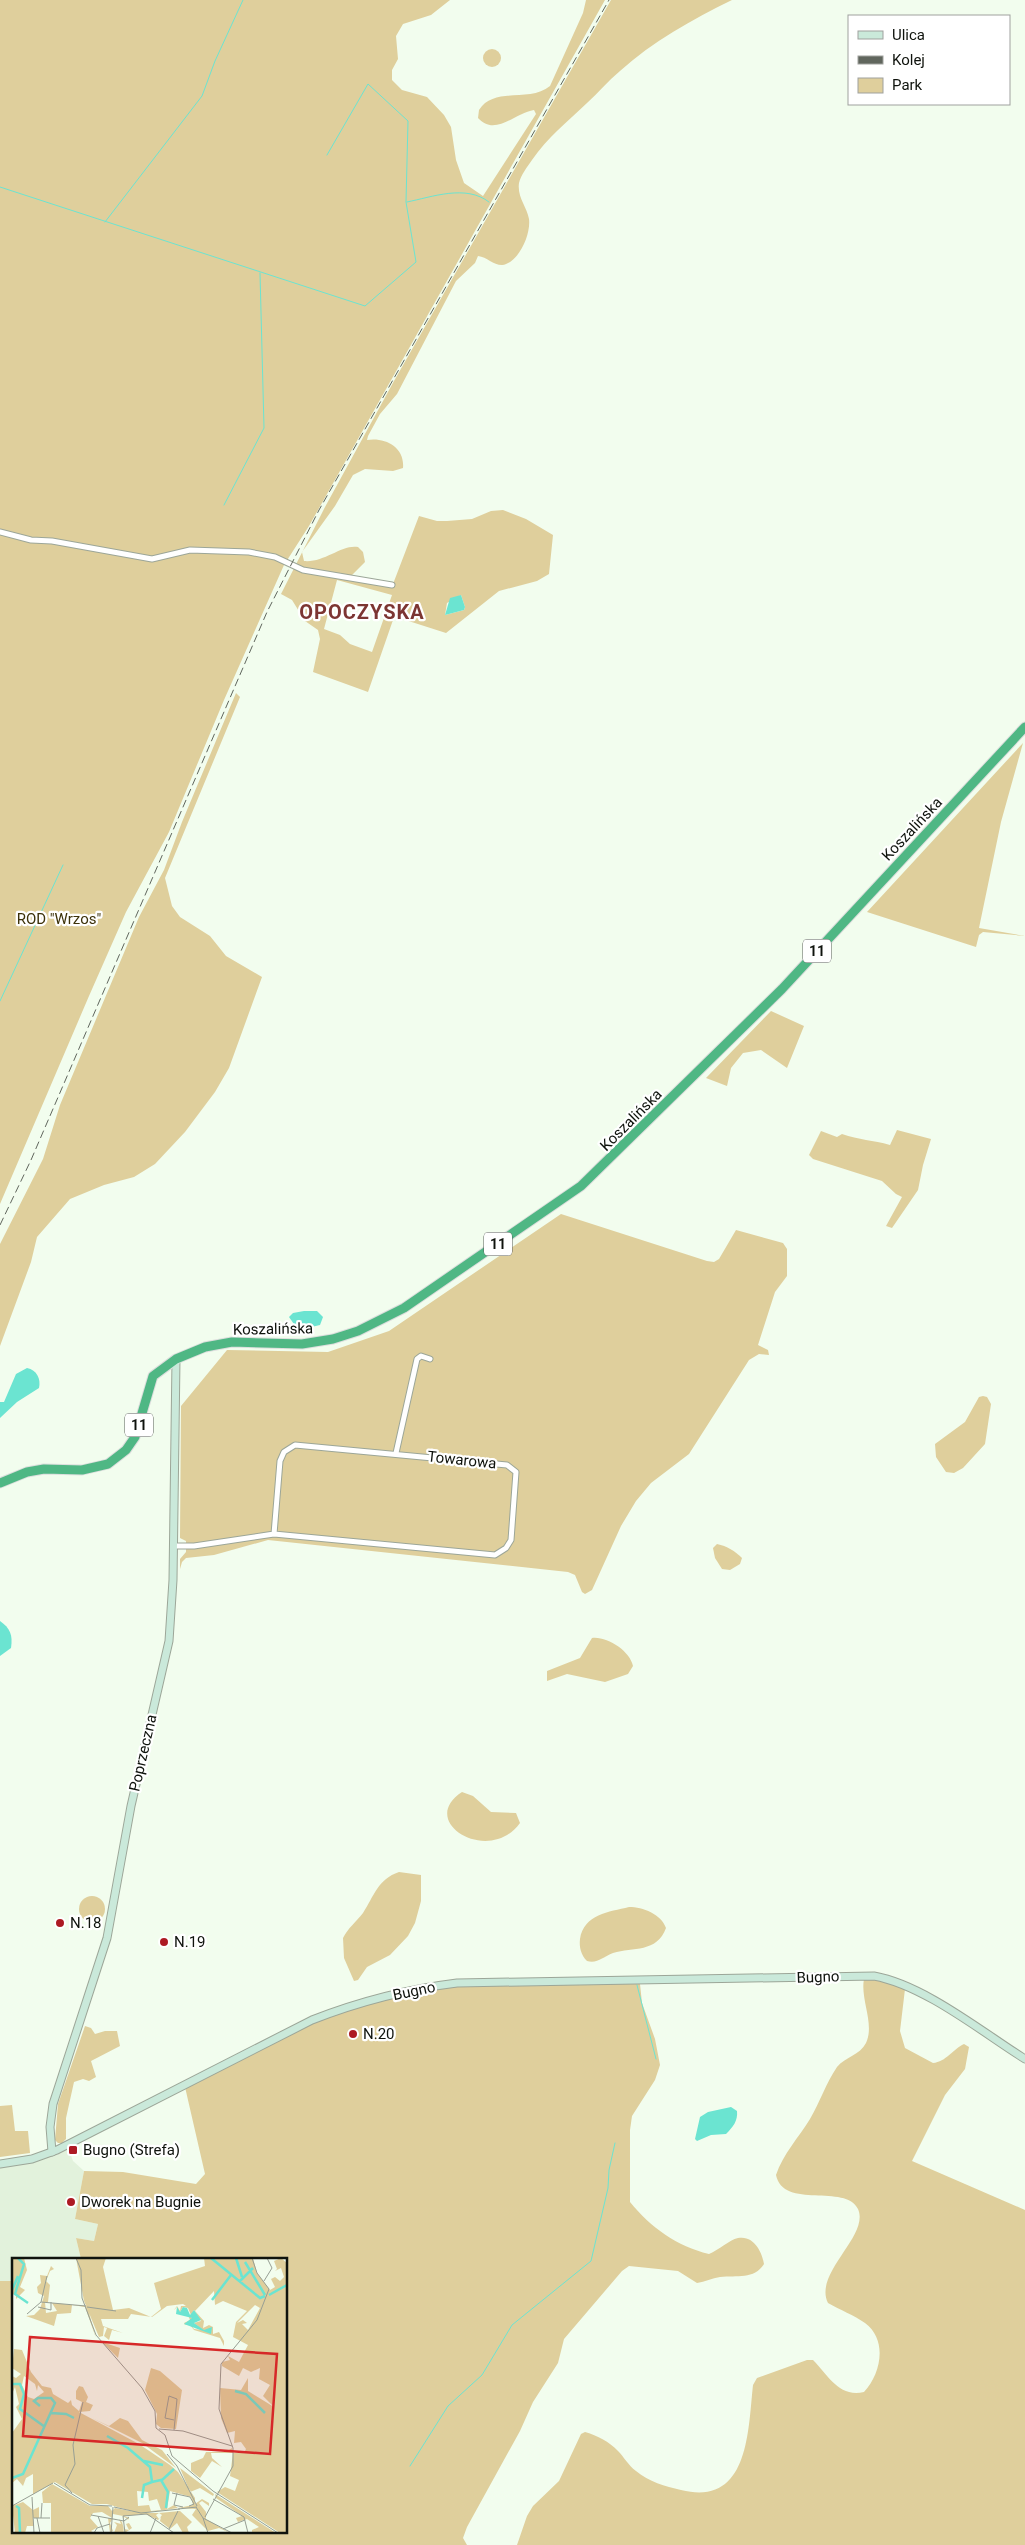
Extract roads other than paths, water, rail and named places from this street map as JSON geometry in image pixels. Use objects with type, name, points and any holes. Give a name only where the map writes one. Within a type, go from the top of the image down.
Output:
[{"type":"highway","name":"Koszalińska","points":[[176,1359],[218,1344],[237,1342],[302,1344],[328,1340],[358,1331],[404,1308],[582,1186],[782,989],[1025,727]]},
{"type":"highway","name":"11","points":[[0,1483],[27,1472],[44,1469],[82,1470],[108,1464],[117,1458],[135,1436],[153,1376],[176,1359]]},
{"type":"street","points":[[0,532],[31,540],[60,542],[152,559],[190,550],[249,552],[275,557],[303,570],[392,585]]},
{"type":"street","points":[[396,1453],[416,1359],[421,1356],[430,1359]]},
{"type":"street","name":"Poprzeczna","points":[[52,2152],[51,2119],[55,2096],[107,1938],[131,1806],[166,1661],[171,1626],[174,1546],[176,1359]]},
{"type":"street","name":"Towarowa","points":[[303,1444],[396,1453],[507,1465],[514,1469],[516,1476],[511,1540],[503,1551],[495,1555],[486,1555],[274,1534],[280,1460],[288,1448],[303,1444]]},
{"type":"street","points":[[174,1546],[194,1546],[274,1534]]},
{"type":"street","name":"Bugno","points":[[0,2164],[32,2159],[52,2152],[312,2020],[352,2006],[421,1988],[480,1982],[676,1981],[864,1976],[884,1978],[913,1989],[1025,2059]]},
{"type":"water","points":[[461,595],[465,607],[464,610],[445,615],[450,598]]},
{"type":"water","points":[[317,1311],[323,1317],[320,1325],[307,1328],[296,1327],[289,1317],[293,1313]]},
{"type":"water","points":[[27,1368],[38,1375],[39,1388],[17,1402],[0,1418],[0,1402],[4,1402],[16,1374]]},
{"type":"water","points":[[0,1621],[10,1632],[12,1639],[11,1648],[0,1656]]},
{"type":"water","points":[[731,2107],[737,2111],[737,2118],[726,2134],[711,2135],[697,2141],[695,2139],[700,2117],[708,2112]]},
{"type":"waterway","points":[[105,222],[202,96],[215,61],[243,0]]},
{"type":"waterway","points":[[0,187],[365,306],[416,262],[406,202],[408,121],[368,84],[327,155]]},
{"type":"waterway","points":[[407,202],[449,193],[470,194],[489,202]]},
{"type":"waterway","points":[[224,505],[264,428],[260,273]]},
{"type":"waterway","points":[[0,1001],[63,865]]},
{"type":"waterway","points":[[637,1985],[656,2059]]},
{"type":"waterway","points":[[410,2466],[448,2406],[482,2375],[512,2325],[591,2261],[608,2188],[609,2170],[615,2143]]},
{"type":"railway","points":[[0,1225],[31,1160],[267,612],[319,510],[609,0]]},
{"type":"place","name":"N.18","points":[[60,1923]]},
{"type":"place","name":"N.19","points":[[164,1942]]},
{"type":"place","name":"N.20","points":[[353,2034]]},
{"type":"place","name":"Bugno (Strefa)","points":[[73,2150]]},
{"type":"place","name":"Dworek na Bugnie","points":[[71,2202]]},
{"type":"district","name":"OPOCZYSKA","points":[[362,612]]},
{"type":"park label","name":"ROD \"Wrzos\"","points":[[59,919]]}]
